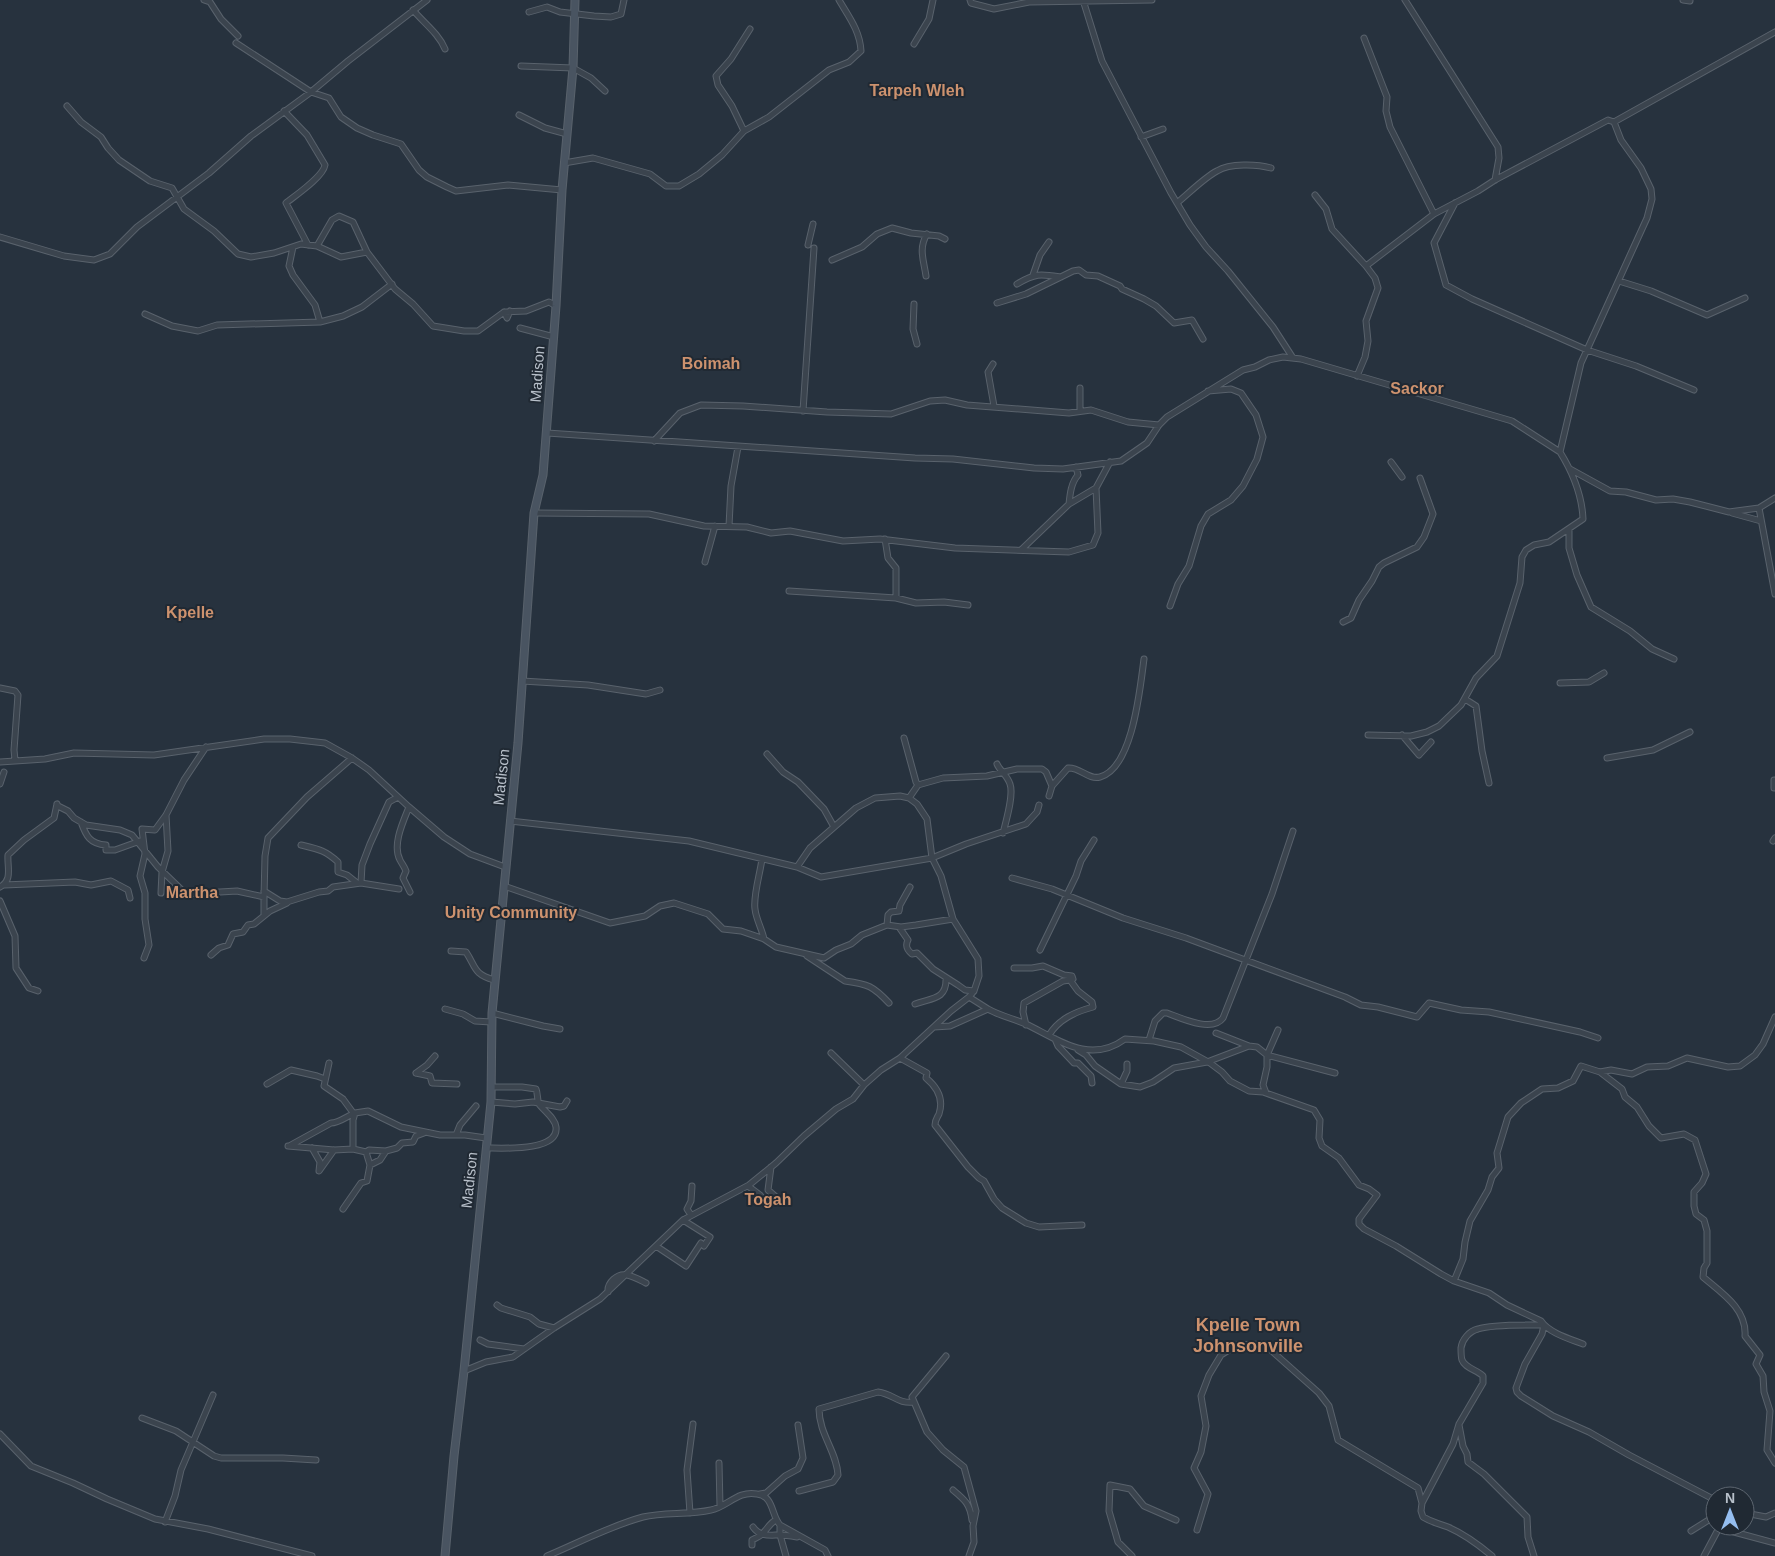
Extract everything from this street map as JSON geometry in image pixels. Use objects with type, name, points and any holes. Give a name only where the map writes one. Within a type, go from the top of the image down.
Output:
[{"type":"street","points":[[204,0],[210,2],[221,19],[238,36]]},
{"type":"street","points":[[0,237],[64,256],[94,260],[110,254],[137,227],[209,173],[251,136],[311,92],[348,60],[427,0]]},
{"type":"street","name":"Madison","points":[[445,1556],[490,1102],[491,1022],[494,980],[518,743],[534,513],[543,475],[554,337],[562,190],[573,68],[575,0]]},
{"type":"street","points":[[529,12],[546,7],[560,12],[611,17],[621,14],[624,0]]},
{"type":"street","points":[[564,163],[593,158],[650,174],[666,186],[679,186],[699,174],[722,155],[744,132],[769,117],[829,70],[849,62],[860,51],[860,43],[852,18],[840,0]]},
{"type":"street","points":[[914,44],[929,19],[933,0]]},
{"type":"street","points":[[970,0],[971,4],[994,9],[1029,2],[1152,0]]},
{"type":"street","points":[[1405,0],[1498,147],[1499,158],[1495,180]]},
{"type":"street","points":[[1683,0],[1690,1]]},
{"type":"street","points":[[1083,1],[1102,61],[1177,203],[1206,247],[1273,327],[1293,358]]},
{"type":"street","points":[[413,10],[426,26],[441,38],[445,49]]},
{"type":"street","points":[[744,132],[732,106],[718,85],[716,76],[731,58],[750,29]]},
{"type":"street","points":[[1366,266],[1434,214],[1608,120],[1614,122],[1739,49],[1775,32]]},
{"type":"street","points":[[1364,38],[1388,97],[1386,111],[1390,127],[1434,214]]},
{"type":"street","points":[[236,43],[311,92],[329,98],[341,117],[357,128],[401,144],[419,170],[427,177],[456,191],[508,185],[562,190]]},
{"type":"street","points":[[521,66],[573,68],[591,78],[605,91]]},
{"type":"street","points":[[67,106],[81,122],[101,137],[119,160],[150,181],[172,188],[184,209],[214,231],[238,254],[251,257],[274,253],[301,244],[317,246],[341,257],[367,252]]},
{"type":"street","points":[[284,111],[307,135],[325,164],[323,170],[286,203],[308,245]]},
{"type":"street","points":[[519,115],[545,128],[568,134]]},
{"type":"street","points":[[1560,452],[1581,363],[1647,218],[1652,200],[1651,189],[1641,168],[1621,140],[1614,122]]},
{"type":"street","points":[[1141,137],[1162,129]]},
{"type":"street","points":[[1177,203],[1217,170],[1240,165],[1262,165],[1271,168]]},
{"type":"street","points":[[1315,195],[1326,209],[1332,230],[1366,266],[1375,278],[1378,288],[1366,321],[1368,341],[1365,357],[1357,376]]},
{"type":"street","points":[[1455,203],[1434,243],[1446,285],[1472,299],[1587,350],[1636,366],[1694,390]]},
{"type":"street","points":[[317,246],[332,220],[339,216],[353,222],[367,252],[392,284],[433,326],[464,331],[478,331],[507,312],[526,311],[549,302],[556,306]]},
{"type":"street","points":[[808,246],[813,224]]},
{"type":"street","points":[[832,260],[862,247],[877,234],[892,228],[911,233],[940,236],[945,239]]},
{"type":"street","points":[[926,276],[922,242],[927,234]]},
{"type":"street","points":[[1033,275],[1040,255],[1049,242]]},
{"type":"street","points":[[293,247],[289,266],[293,275],[315,304],[320,322]]},
{"type":"street","points":[[803,410],[814,248]]},
{"type":"street","points":[[997,303],[1026,294],[1072,271],[1079,270],[1086,275],[1098,276],[1144,299],[1156,306],[1174,323],[1192,320],[1203,339]]},
{"type":"street","points":[[1017,284],[1033,275],[1041,274],[1062,277]]},
{"type":"street","points":[[1619,281],[1651,291],[1707,314],[1746,298]]},
{"type":"street","points":[[145,314],[172,326],[198,331],[217,325],[320,322],[344,316],[362,307],[392,284]]},
{"type":"street","points":[[914,304],[913,329],[917,344]]},
{"type":"street","points":[[520,328],[554,337]]},
{"type":"street","points":[[546,434],[915,458],[954,458],[1034,468],[1076,468],[1121,461],[1147,442],[1166,417],[1243,370],[1283,357],[1301,359],[1512,421],[1560,452],[1570,469],[1580,494],[1583,519],[1549,542],[1530,546],[1523,554],[1520,584],[1497,656],[1476,678],[1465,700],[1439,726],[1426,732],[1412,736],[1368,735]]},
{"type":"street","points":[[994,364],[988,372],[994,406]]},
{"type":"street","points":[[1080,388],[1080,411]]},
{"type":"street","points":[[1170,606],[1178,584],[1190,566],[1201,526],[1208,514],[1231,500],[1243,486],[1257,459],[1262,437],[1256,415],[1241,393],[1231,389],[1207,391]]},
{"type":"street","points":[[654,441],[680,413],[701,405],[891,414],[930,401],[945,400],[967,405],[1069,413],[1092,410],[1128,422],[1159,425]]},
{"type":"street","points":[[728,526],[738,447]]},
{"type":"street","points":[[1021,550],[1070,504],[1096,488],[1110,462]]},
{"type":"street","points":[[1391,462],[1402,476]]},
{"type":"street","points":[[1102,464],[1103,475]]},
{"type":"street","points":[[1070,504],[1070,493],[1074,479],[1078,475],[1076,468]]},
{"type":"street","points":[[1570,469],[1610,490],[1656,500],[1673,499],[1690,502],[1761,520]]},
{"type":"street","points":[[1343,622],[1351,618],[1359,600],[1379,567],[1417,547],[1424,537],[1433,514],[1420,478]]},
{"type":"street","points":[[534,513],[649,514],[704,526],[747,527],[771,533],[790,531],[843,541],[886,539],[955,548],[1069,552],[1093,545],[1098,533],[1096,488]]},
{"type":"street","points":[[1729,512],[1759,508],[1775,498]]},
{"type":"street","points":[[1759,508],[1775,594]]},
{"type":"street","points":[[705,562],[715,526]]},
{"type":"street","points":[[1569,529],[1569,548],[1577,575],[1591,606],[1652,649],[1674,659]]},
{"type":"street","points":[[886,539],[888,558],[896,568],[896,598]]},
{"type":"street","points":[[790,591],[896,598],[916,603],[944,602],[968,605]]},
{"type":"street","points":[[1049,796],[1052,786],[1068,768],[1077,769],[1090,777],[1100,777],[1114,768],[1128,744],[1136,713],[1144,659]]},
{"type":"street","points":[[1560,683],[1589,682],[1604,672]]},
{"type":"street","points":[[522,681],[588,685],[646,694],[660,690]]},
{"type":"street","points":[[0,688],[15,691],[18,695],[15,760]]},
{"type":"street","points":[[1465,700],[1476,706],[1482,751],[1489,783]]},
{"type":"street","points":[[1607,758],[1653,750],[1690,732]]},
{"type":"street","points":[[1402,735],[1418,755],[1431,742]]},
{"type":"street","points":[[904,738],[918,785]]},
{"type":"street","points":[[0,762],[45,759],[74,753],[154,754],[264,739],[290,739],[325,743],[369,770],[409,808],[444,837],[470,854],[505,866]]},
{"type":"street","points":[[206,747],[155,830],[142,829],[141,841],[144,851],[162,872],[186,894],[237,891],[264,894],[287,902]]},
{"type":"street","points":[[767,754],[783,772],[798,782],[824,809],[834,827]]},
{"type":"street","points":[[264,915],[265,856],[268,838],[308,797],[352,758]]},
{"type":"street","points":[[997,764],[1011,785],[1003,833]]},
{"type":"street","points":[[909,798],[918,785],[943,778],[987,776],[1017,769],[1042,769],[1046,772],[1052,786]]},
{"type":"street","points":[[0,784],[3,780],[4,772]]},
{"type":"street","points":[[1774,780],[1774,788]]},
{"type":"street","points":[[464,1371],[486,1362],[513,1357],[600,1299],[683,1220],[748,1186],[830,1114],[853,1099],[864,1085],[881,1070],[900,1058],[970,997],[974,991],[979,976],[978,959],[953,920],[941,876],[932,858],[927,819],[922,809],[909,798],[900,796],[875,798],[856,808],[810,848],[797,867]]},
{"type":"street","points":[[359,883],[362,865],[382,817],[389,802],[398,797]]},
{"type":"street","points":[[2,886],[9,875],[8,855],[24,840],[54,818],[57,804],[82,822],[99,828],[120,830],[141,841]]},
{"type":"street","points":[[510,821],[689,841],[797,867],[821,877],[932,858],[966,844],[1026,824],[1037,812],[1039,805]]},
{"type":"street","points":[[409,808],[402,823],[398,848],[399,860],[406,871],[403,878],[410,892]]},
{"type":"street","points":[[161,893],[162,872],[168,851],[166,814]]},
{"type":"street","points":[[82,822],[86,836],[98,845],[106,845],[106,850],[115,850],[141,841]]},
{"type":"street","points":[[1149,1040],[1155,1021],[1163,1013],[1195,1023],[1216,1024],[1220,1022],[1272,894],[1293,831]]},
{"type":"street","points":[[1040,950],[1081,860],[1094,840]]},
{"type":"street","points":[[301,845],[330,854],[338,862],[338,872],[347,875],[359,883]]},
{"type":"street","points":[[144,851],[140,876],[145,893],[149,945],[144,958]]},
{"type":"street","points":[[762,859],[754,902],[755,912],[764,939]]},
{"type":"street","points":[[1012,878],[1039,884],[1123,918],[1186,938],[1345,997],[1360,1005],[1378,1007],[1418,1017],[1429,1003],[1461,1010],[1489,1012],[1580,1032],[1598,1038]]},
{"type":"street","points":[[2,886],[75,882],[91,885],[111,881],[128,890],[130,898]]},
{"type":"street","points":[[211,955],[219,948],[228,944],[233,934],[243,932],[248,925],[254,924],[264,915],[287,902],[328,891],[333,887],[359,883],[399,890]]},
{"type":"street","points":[[504,886],[610,923],[645,916],[660,906],[674,903],[708,914],[724,929],[741,931],[764,939],[776,947],[824,958],[836,950],[851,944],[862,935],[887,925],[899,926],[953,920]]},
{"type":"street","points":[[887,925],[888,915],[891,912],[899,911],[900,905],[910,887]]},
{"type":"street","points":[[0,901],[15,936],[16,968],[28,988],[38,991]]},
{"type":"street","points":[[899,926],[908,940],[906,944],[908,951],[912,954],[917,953],[933,969],[964,990],[974,991]]},
{"type":"street","points":[[451,951],[466,952],[471,959],[473,967],[486,978],[494,980]]},
{"type":"street","points":[[803,953],[845,981],[852,981],[876,988],[889,1003]]},
{"type":"street","points":[[1014,968],[1043,966],[1064,975],[1072,976],[1073,979],[1070,980]]},
{"type":"street","points":[[915,1004],[942,995],[946,988],[946,978]]},
{"type":"street","points":[[1026,1024],[1023,1012],[1024,1003],[1063,981],[1070,980],[1075,984],[1078,991],[1092,1002],[1093,1006],[1080,1010],[1062,1020],[1049,1035]]},
{"type":"street","points":[[970,997],[988,1009],[1026,1024],[1086,1055],[1095,1066],[1122,1084],[1140,1087],[1153,1082],[1174,1068],[1208,1062],[1249,1046]]},
{"type":"street","points":[[446,1009],[463,1014],[475,1021],[491,1022]]},
{"type":"street","points":[[934,1027],[950,1026],[988,1009]]},
{"type":"street","points":[[492,1013],[560,1029]]},
{"type":"street","points":[[1600,1072],[1611,1070],[1632,1074],[1647,1068],[1668,1066],[1687,1058],[1728,1067],[1740,1066],[1755,1055],[1763,1044],[1775,1017]]},
{"type":"street","points":[[1266,1093],[1263,1085],[1267,1067],[1267,1055],[1278,1030]]},
{"type":"street","points":[[1216,1033],[1249,1046],[1257,1047],[1267,1055],[1335,1073]]},
{"type":"street","points":[[1055,1039],[1058,1046],[1074,1063],[1078,1063],[1092,1076],[1092,1083]]},
{"type":"street","points":[[1075,1049],[1101,1050],[1114,1047],[1125,1039],[1149,1040],[1181,1047],[1208,1062],[1222,1072],[1230,1081],[1249,1091],[1266,1093],[1314,1110],[1318,1113],[1320,1120],[1319,1138],[1322,1146],[1339,1158],[1359,1185],[1377,1195],[1359,1218],[1359,1224],[1364,1229],[1454,1281],[1489,1293],[1507,1305],[1541,1321],[1544,1325],[1564,1336],[1583,1344]]},
{"type":"street","points":[[831,1053],[864,1085]]},
{"type":"street","points":[[435,1056],[416,1073],[430,1076],[432,1082],[437,1084],[457,1084]]},
{"type":"street","points":[[900,1058],[926,1073],[926,1078],[939,1091],[939,1113],[935,1125],[968,1167],[984,1181],[994,1199],[1002,1208],[1026,1223],[1039,1227],[1082,1225]]},
{"type":"street","points":[[329,1063],[324,1086],[343,1099],[354,1113],[353,1149]]},
{"type":"street","points":[[1122,1084],[1127,1071],[1127,1064]]},
{"type":"street","points":[[1454,1281],[1463,1259],[1470,1221],[1488,1190],[1492,1177],[1499,1168],[1497,1153],[1508,1117],[1521,1102],[1542,1089],[1558,1088],[1572,1081],[1581,1066],[1600,1072],[1622,1089],[1625,1097],[1637,1107],[1649,1126],[1661,1138],[1684,1134],[1695,1140],[1706,1174],[1702,1183],[1694,1192],[1696,1214],[1704,1220],[1707,1231],[1707,1263],[1704,1268],[1703,1277],[1738,1308],[1746,1326],[1745,1336],[1760,1355],[1756,1364],[1763,1376],[1764,1392],[1770,1411],[1766,1450],[1775,1463]]},
{"type":"street","points":[[267,1084],[291,1070],[317,1076],[325,1080]]},
{"type":"street","points":[[486,1148],[524,1148],[550,1140],[554,1135],[555,1124],[538,1103],[537,1092],[534,1088],[491,1087]]},
{"type":"street","points":[[490,1102],[538,1103],[560,1107],[564,1106],[567,1101]]},
{"type":"street","points":[[456,1136],[460,1125],[476,1106]]},
{"type":"street","points":[[426,1132],[416,1136],[413,1142],[402,1142],[397,1148],[386,1151],[369,1150],[366,1152],[353,1149],[334,1150],[288,1146],[330,1123],[336,1123],[354,1113],[368,1111],[401,1127],[456,1136],[464,1134],[486,1138]]},
{"type":"street","points":[[312,1148],[320,1162],[319,1171],[334,1150]]},
{"type":"street","points":[[370,1165],[380,1160],[386,1151]]},
{"type":"street","points":[[343,1209],[360,1183],[367,1181],[370,1165],[366,1152]]},
{"type":"street","points":[[748,1186],[760,1195],[767,1204],[776,1197],[768,1190],[771,1167]]},
{"type":"street","points":[[691,1215],[687,1209],[691,1201],[692,1186]]},
{"type":"street","points":[[656,1246],[686,1266],[701,1243],[704,1246],[710,1238],[683,1220]]},
{"type":"street","points":[[626,1274],[646,1283]]},
{"type":"street","points":[[497,1305],[530,1317],[539,1324],[554,1328]]},
{"type":"street","points":[[1492,1556],[1460,1534],[1447,1527],[1434,1524],[1423,1517],[1421,1511],[1422,1504],[1453,1444],[1459,1424],[1483,1382],[1483,1376],[1478,1370],[1465,1364],[1461,1359],[1462,1343],[1468,1334],[1478,1328],[1544,1325]]},
{"type":"street","points":[[1544,1325],[1542,1334],[1525,1364],[1516,1388],[1517,1392],[1553,1416],[1589,1432],[1705,1495]]},
{"type":"street","points":[[480,1340],[488,1344],[524,1349]]},
{"type":"street","points":[[1197,1530],[1208,1494],[1194,1468],[1201,1452],[1206,1426],[1201,1396],[1209,1375],[1221,1355],[1237,1345],[1264,1344],[1319,1393],[1329,1406],[1338,1440],[1418,1488],[1422,1504]]},
{"type":"street","points":[[946,1356],[912,1397],[928,1432],[943,1450],[964,1467],[976,1510],[973,1526]]},
{"type":"street","points":[[799,1491],[833,1482],[838,1475],[838,1465],[822,1432],[819,1409],[878,1392],[888,1393],[903,1403],[914,1402]]},
{"type":"street","points":[[165,1522],[175,1496],[181,1470],[213,1395]]},
{"type":"street","points":[[142,1418],[176,1431],[214,1456],[222,1458],[316,1460]]},
{"type":"street","points":[[690,1513],[687,1470],[693,1424]]},
{"type":"street","points":[[1459,1424],[1463,1446],[1468,1454],[1468,1462],[1490,1480],[1527,1518],[1528,1537],[1534,1556]]},
{"type":"street","points":[[547,1556],[644,1517],[713,1510],[731,1499],[745,1494],[766,1493],[785,1476],[798,1469],[803,1458],[798,1426]]},
{"type":"street","points":[[0,1434],[31,1466],[155,1519],[203,1528],[312,1556]]},
{"type":"street","points":[[719,1463],[720,1506]]},
{"type":"street","points":[[1132,1556],[1118,1542],[1109,1511],[1110,1485],[1130,1489],[1144,1506],[1176,1520]]},
{"type":"street","points":[[953,1490],[964,1498],[971,1508],[974,1542],[969,1556]]},
{"type":"street","points":[[759,1494],[766,1498],[771,1505],[776,1520],[780,1525],[825,1550],[828,1556]]},
{"type":"street","points":[[1755,1514],[1766,1517],[1775,1513]]},
{"type":"street","points":[[752,1545],[753,1538],[762,1534],[776,1520]]},
{"type":"street","points":[[1691,1531],[1705,1522]]},
{"type":"street","points":[[780,1525],[780,1535],[786,1556]]},
{"type":"street","points":[[753,1527],[768,1536],[799,1537]]},
{"type":"street","points":[[1704,1556],[1714,1536]]},
{"type":"street","points":[[1750,1536],[1775,1543]]},
{"type":"district","name":"Tarpeh Wleh","points":[[917,90]]},
{"type":"district","name":"Boimah","points":[[711,363]]},
{"type":"district","name":"Sackor","points":[[1417,388]]},
{"type":"district","name":"Kpelle","points":[[190,612]]},
{"type":"district","name":"Martha","points":[[192,892]]},
{"type":"district","name":"Unity Community","points":[[511,912]]},
{"type":"district","name":"Togah","points":[[768,1199]]},
{"type":"district","name":"Kpelle Town Johnsonville","points":[[1248,1335]]}]
